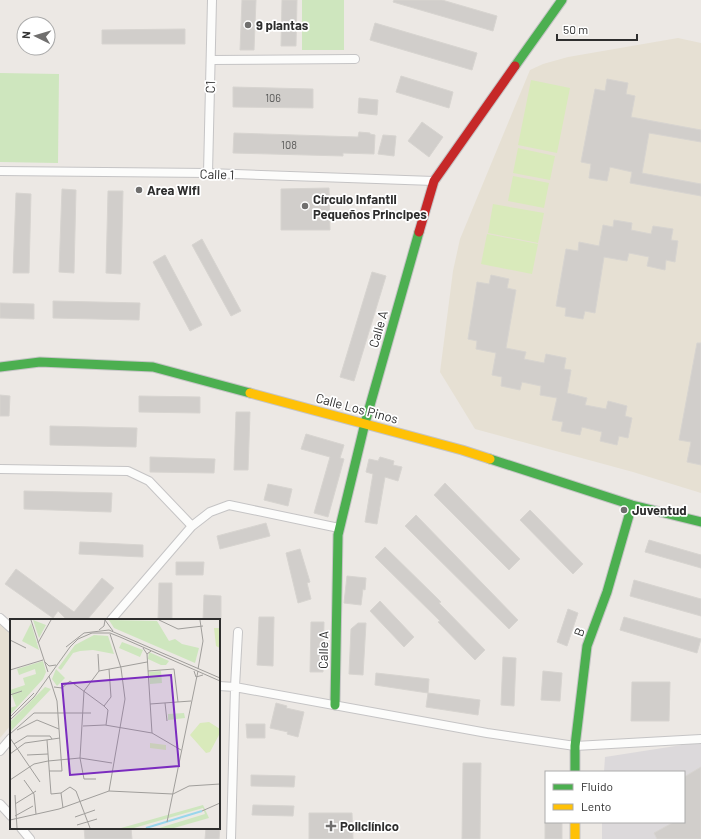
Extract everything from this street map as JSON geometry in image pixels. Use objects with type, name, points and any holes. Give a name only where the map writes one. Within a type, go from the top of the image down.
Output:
[{"type":"street","name":"C1","points":[[208,173],[212,0]]},
{"type":"street","name":"Calle A","points":[[335,705],[338,535],[365,423],[434,180],[562,0]]},
{"type":"street","points":[[211,60],[355,59]]},
{"type":"street","name":"Calle 1","points":[[0,171],[208,173],[434,180]]},
{"type":"street","name":"Calle Los Pinos","points":[[0,367],[40,362],[153,366],[462,450],[632,505],[701,522]]},
{"type":"street","points":[[0,469],[128,471],[149,481],[192,526]]},
{"type":"street","points":[[112,619],[192,526],[210,512],[229,505],[340,528]]},
{"type":"street","name":"B","points":[[575,771],[575,746],[587,646],[607,592],[632,505]]},
{"type":"street","points":[[0,618],[10,627]]},
{"type":"street","points":[[231,839],[238,632]]},
{"type":"street","points":[[220,686],[235,687],[487,733],[575,746],[701,739]]},
{"type":"street","points":[[0,751],[10,739]]},
{"type":"street","points":[[0,804],[10,815]]},
{"type":"street","points":[[575,823],[575,839]]},
{"type":"street","points":[[22,829],[30,839]]},
{"type":"shaded area","points":[[678,38],[701,43],[701,493],[633,472],[475,429],[440,372],[453,271],[460,239],[530,70],[543,64],[568,57]]},
{"type":"shaded area","points":[[0,617],[10,625],[10,726],[0,738]]},
{"type":"shaded area","points":[[701,742],[701,839],[602,839],[602,823],[685,823],[685,771],[604,771],[605,757]]},
{"type":"green space","points":[[302,0],[344,0],[344,50],[302,50]]},
{"type":"green space","points":[[0,73],[59,74],[58,163],[0,162]]},
{"type":"green space","points":[[531,80],[570,88],[557,153],[518,145]]},
{"type":"green space","points":[[518,148],[555,156],[550,180],[513,173]]},
{"type":"green space","points":[[513,176],[549,183],[544,208],[508,201]]},
{"type":"green space","points":[[493,204],[544,213],[538,243],[488,233]]},
{"type":"green space","points":[[487,234],[538,244],[532,274],[481,264]]},
{"type":"building","name":"9 plantas","points":[[242,0],[256,0],[254,50],[240,50]]},
{"type":"building","points":[[282,0],[297,0],[296,46],[281,46]]},
{"type":"building","points":[[394,0],[442,0],[497,16],[493,31],[393,2]]},
{"type":"building","points":[[375,23],[477,53],[472,70],[370,40]]},
{"type":"building","points":[[185,29],[185,44],[102,44],[102,30]]},
{"type":"building","points":[[401,76],[453,92],[449,108],[396,92]]},
{"type":"building","points":[[607,79],[628,83],[626,94],[635,96],[631,117],[701,130],[701,142],[649,133],[642,173],[701,184],[701,196],[630,183],[632,172],[610,167],[607,181],[589,178],[591,164],[581,162],[595,89],[605,91]]},
{"type":"building","points":[[233,87],[313,89],[313,108],[233,107]]},
{"type":"building","points":[[359,98],[378,100],[377,115],[358,113]]},
{"type":"building","points":[[422,122],[443,137],[429,157],[408,141]]},
{"type":"building","points":[[359,132],[375,135],[374,154],[343,153],[343,156],[233,153],[234,133],[358,137]]},
{"type":"building","points":[[383,135],[396,136],[394,156],[378,154]]},
{"type":"building","points":[[329,188],[330,230],[281,230],[281,189]]},
{"type":"building","points":[[62,189],[76,190],[74,273],[59,272]]},
{"type":"building","points":[[108,191],[123,191],[121,274],[106,273]]},
{"type":"building","points":[[16,193],[31,194],[29,273],[13,273]]},
{"type":"building","points":[[614,220],[632,223],[631,230],[651,234],[653,226],[673,229],[671,240],[678,241],[675,262],[666,260],[665,270],[647,266],[649,257],[629,253],[627,261],[604,257],[595,313],[585,311],[583,319],[565,316],[566,308],[556,306],[566,249],[578,251],[579,242],[599,246],[603,225],[613,227]]},
{"type":"building","points":[[202,239],[241,311],[231,316],[192,245]]},
{"type":"building","points":[[165,255],[202,325],[190,331],[153,262]]},
{"type":"building","points":[[372,272],[386,276],[354,381],[340,377]]},
{"type":"building","points":[[491,275],[509,279],[507,288],[516,290],[506,348],[526,352],[524,359],[544,363],[546,354],[566,358],[564,369],[571,370],[567,393],[587,398],[585,405],[606,409],[608,401],[627,406],[625,416],[632,418],[628,438],[619,436],[617,445],[600,441],[602,432],[582,427],[580,435],[561,431],[563,422],[552,420],[557,398],[540,395],[541,386],[522,382],[520,390],[501,386],[502,377],[492,375],[496,353],[476,349],[477,341],[468,339],[477,282],[489,284]]},
{"type":"building","points":[[53,301],[140,303],[139,320],[53,318]]},
{"type":"building","points":[[0,303],[34,304],[34,319],[0,318]]},
{"type":"building","points":[[697,343],[701,343],[701,465],[687,462],[691,442],[679,440]]},
{"type":"building","points":[[0,395],[10,396],[9,416],[0,416]]},
{"type":"building","points":[[139,396],[200,397],[200,413],[139,412]]},
{"type":"building","points":[[236,412],[250,412],[248,470],[234,470]]},
{"type":"building","points":[[50,426],[137,428],[136,447],[50,445]]},
{"type":"building","points":[[306,434],[344,445],[340,458],[344,459],[328,517],[314,513],[330,457],[301,449]]},
{"type":"building","points":[[150,457],[215,459],[214,473],[150,472]]},
{"type":"building","points":[[380,457],[394,461],[393,465],[402,467],[398,481],[385,477],[377,524],[365,522],[373,474],[366,472],[369,459],[378,461]]},
{"type":"building","points":[[445,483],[520,559],[509,570],[434,495]]},
{"type":"building","points":[[268,484],[292,489],[288,506],[264,500]]},
{"type":"building","points":[[24,491],[112,493],[111,512],[24,509]]},
{"type":"building","points":[[530,510],[583,564],[573,574],[520,520]]},
{"type":"building","points":[[416,515],[518,620],[509,629],[405,526]]},
{"type":"building","points":[[266,523],[270,536],[220,549],[217,536]]},
{"type":"building","points":[[649,540],[701,555],[701,568],[645,552]]},
{"type":"building","points":[[80,542],[143,545],[143,557],[79,554]]},
{"type":"building","points":[[385,547],[441,602],[439,603],[485,650],[475,660],[438,622],[440,621],[375,557]]},
{"type":"building","points":[[300,549],[310,582],[307,583],[311,599],[298,603],[286,553]]},
{"type":"building","points":[[176,562],[204,562],[203,575],[176,575]]},
{"type":"building","points":[[16,569],[74,612],[102,578],[114,588],[88,619],[66,619],[58,611],[53,618],[5,584]]},
{"type":"building","points":[[347,576],[366,578],[365,590],[363,589],[361,605],[344,603]]},
{"type":"building","points":[[634,580],[701,599],[701,616],[630,596]]},
{"type":"building","points":[[159,583],[172,583],[172,619],[158,619]]},
{"type":"building","points":[[204,595],[221,596],[221,620],[203,619]]},
{"type":"building","points":[[380,601],[414,637],[404,647],[370,611]]},
{"type":"building","points":[[568,609],[578,613],[567,646],[557,642]]},
{"type":"building","points":[[259,617],[274,617],[273,666],[257,665]]},
{"type":"building","points":[[624,617],[701,639],[697,653],[620,630]]},
{"type":"building","points":[[311,622],[324,622],[323,672],[310,672]]},
{"type":"building","points":[[358,623],[366,623],[363,675],[349,674],[351,629]]},
{"type":"building","points":[[503,657],[516,658],[514,706],[501,705]]},
{"type":"building","points":[[543,671],[562,673],[560,701],[541,700]]},
{"type":"building","points":[[376,673],[429,679],[428,693],[375,685]]},
{"type":"building","points":[[632,682],[670,682],[669,721],[631,721]]},
{"type":"building","points":[[428,693],[480,700],[478,715],[426,707]]},
{"type":"building","points":[[276,703],[287,706],[286,708],[304,712],[298,737],[287,734],[288,732],[270,728]]},
{"type":"building","points":[[246,724],[265,724],[265,738],[247,738]]},
{"type":"building","points":[[463,763],[481,763],[480,839],[462,839]]},
{"type":"building","points":[[701,767],[701,839],[657,839],[654,833],[672,823],[685,823],[685,776]]},
{"type":"building","points":[[251,775],[295,776],[294,787],[251,786]]},
{"type":"building","points":[[253,805],[294,806],[293,816],[252,815]]},
{"type":"building","name":"Policlínico","points":[[309,813],[352,813],[353,839],[309,839]]},
{"type":"building","points":[[545,823],[562,823],[562,839],[545,839]]},
{"type":"building","points":[[84,829],[131,829],[132,839],[85,839]]},
{"type":"building","points":[[206,829],[220,829],[219,839],[205,839]]},
{"type":"traffic: fast","points":[[515,66],[562,0]]},
{"type":"traffic: fast","points":[[335,705],[338,535],[365,423],[419,232]]},
{"type":"traffic: fast","points":[[0,367],[40,362],[153,367],[250,393]]},
{"type":"traffic: fast","points":[[490,459],[632,505],[701,522]]},
{"type":"traffic: fast","points":[[575,771],[575,746],[587,646],[607,592],[632,505]]},
{"type":"traffic: slow","points":[[250,393],[462,450],[490,459]]},
{"type":"traffic: slow","points":[[575,823],[575,839]]},
{"type":"traffic: jam","points":[[419,232],[434,181],[515,66]]},
{"type":"place","name":"9 plantas","points":[[248,25]]},
{"type":"place","name":"Area Wifi","points":[[139,190]]},
{"type":"place","name":"Círculo Infantil Pequeños Principes","points":[[305,206]]},
{"type":"place","name":"Juventud","points":[[624,510]]},
{"type":"place","name":"Policlínico","points":[[331,826]]}]
